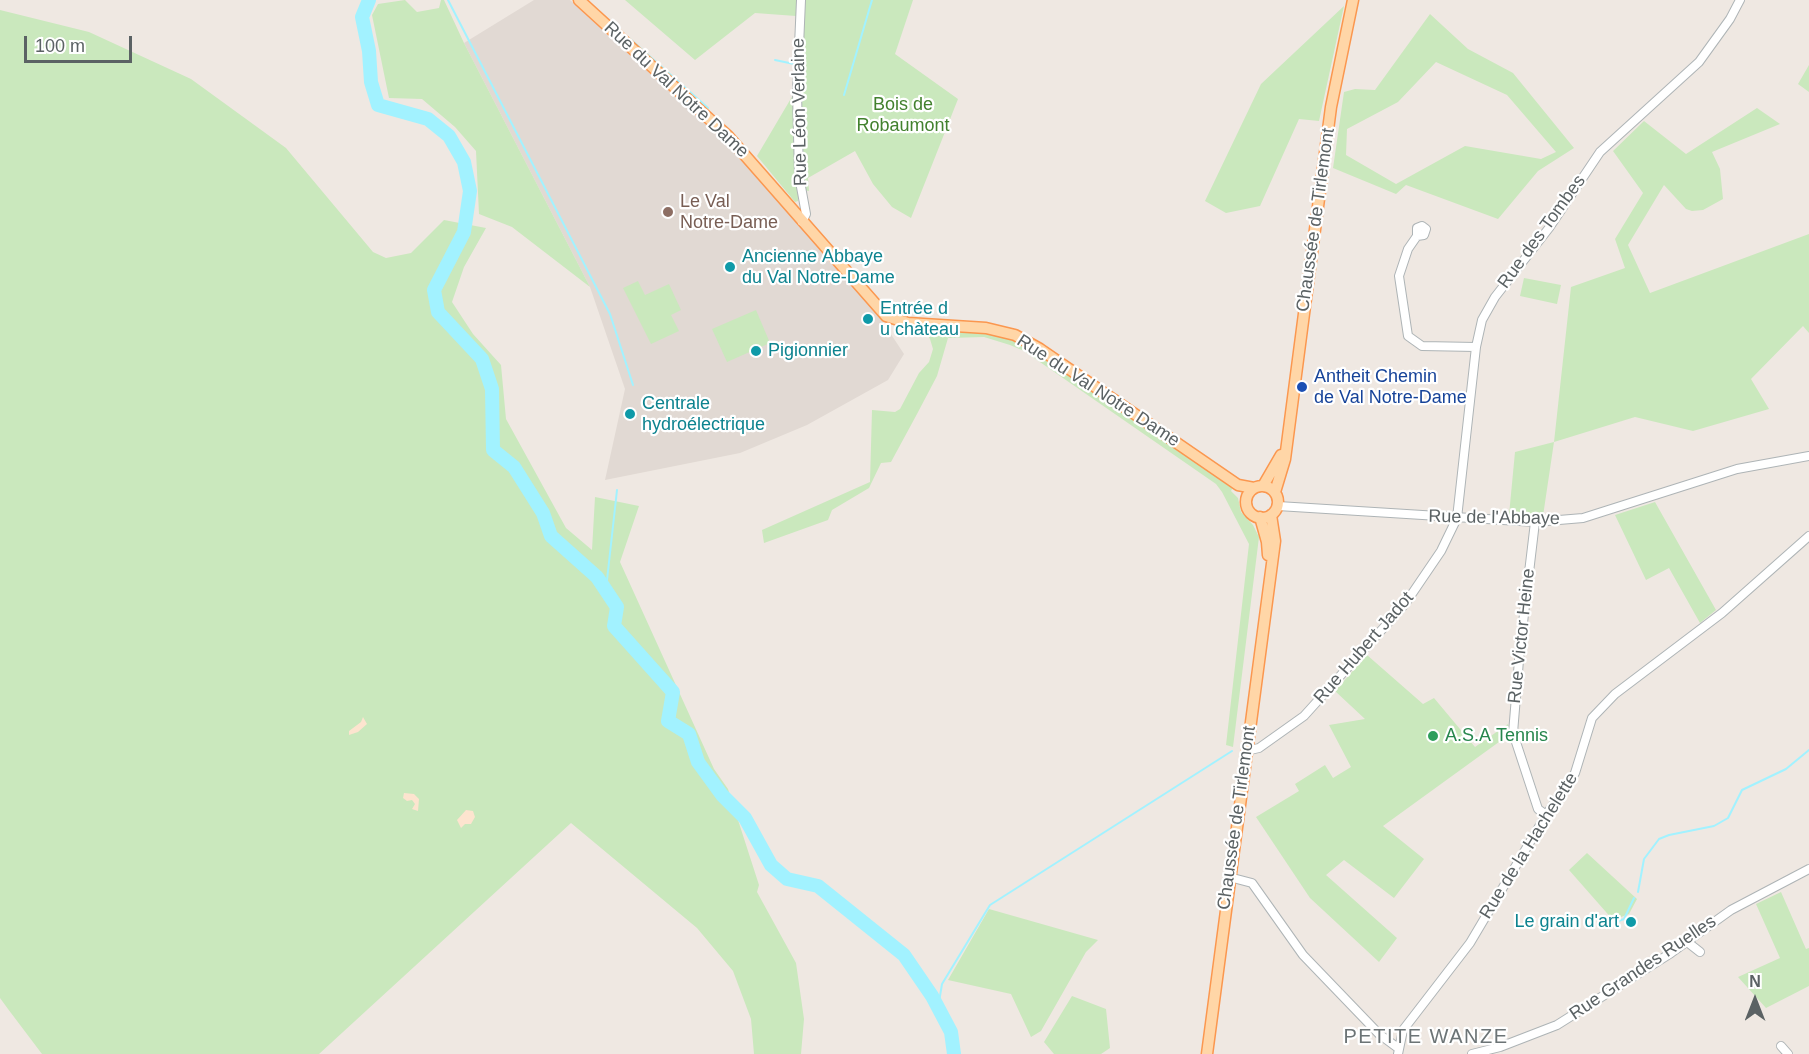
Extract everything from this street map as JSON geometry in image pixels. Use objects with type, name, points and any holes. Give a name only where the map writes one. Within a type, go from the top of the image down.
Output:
[{"type":"main road","name":"Rue du Val Notre Dame","points":[[579,0],[728,135],[886,316],[908,323],[994,329],[1027,341],[1238,484],[1247,499]]},
{"type":"main road","name":"Chaussée de Tirlemont","points":[[1207,1054],[1269,581],[1267,542],[1270,513],[1286,459],[1331,107],[1353,0]]},
{"type":"main road","name":"Chaussée de Tirlemont","points":[[1270,513],[1249,511],[1247,499],[1258,487],[1287,441]]},
{"type":"main road","name":"Rue du Val Notre Dame","points":[[1238,484],[1258,487]]},
{"type":"main road","points":[[1258,487],[1275,492]]},
{"type":"street","name":"Rue Léon Verlaine","points":[[801,0],[797,92],[799,176],[806,214],[802,222]]},
{"type":"street","name":"Rue des Tombes","points":[[1457,518],[1476,347],[1482,320],[1494,297],[1549,228],[1600,152],[1700,62],[1730,19],[1740,0]]},
{"type":"street","points":[[1416,236],[1408,249],[1399,276],[1408,336],[1422,346],[1476,347]]},
{"type":"street","name":"Rue de l'Abbaye","points":[[1270,513],[1535,522],[1583,518],[1737,469],[1809,456]]},
{"type":"street","name":"Rue Hubert Jadot","points":[[1246,751],[1259,748],[1304,716],[1337,682],[1405,604],[1441,551],[1457,518]]},
{"type":"street","name":"Rue Victor Heine","points":[[1535,522],[1520,648],[1513,733],[1538,809],[1546,815]]},
{"type":"street","name":"Rue de la Hachelette","points":[[1398,1051],[1403,1030],[1470,943],[1546,815],[1575,773],[1592,718],[1615,694],[1722,613],[1809,536]]},
{"type":"street","name":"Rue Grandes Ruelles","points":[[1472,1054],[1500,1047],[1557,1025],[1731,910],[1809,869]]},
{"type":"street","points":[[1229,877],[1252,883],[1303,956],[1398,1051]]},
{"type":"street","points":[[1686,941],[1700,951]]},
{"type":"street","points":[[1782,1046],[1788,1054]]},
{"type":"shaded area","name":"Le Val Notre-Dame","points":[[534,0],[570,0],[722,138],[877,313],[904,354],[888,380],[807,425],[740,453],[605,480],[625,389],[590,287],[464,43]]},
{"type":"green space","points":[[405,0],[417,12],[439,8],[441,0],[444,0],[590,287],[512,227],[479,214],[476,151],[455,127],[422,99],[389,98],[372,15],[378,4]]},
{"type":"green space","name":"Bois de Robaumont","points":[[625,0],[913,0],[895,54],[958,99],[911,218],[892,207],[873,184],[855,151],[808,178],[809,191],[798,189],[798,201],[795,202],[757,156],[793,95],[796,16],[755,13],[695,60]]},
{"type":"green space","points":[[1344,6],[1319,121],[1299,119],[1260,206],[1226,213],[1205,201],[1261,84]]},
{"type":"green space","points":[[0,10],[89,32],[191,79],[286,148],[373,252],[386,258],[411,253],[444,220],[486,228],[464,267],[452,302],[473,334],[501,365],[506,419],[566,528],[592,550],[595,497],[639,506],[620,562],[714,769],[728,789],[759,885],[757,892],[796,963],[804,1019],[801,1054],[754,1054],[751,1019],[733,971],[697,928],[571,823],[319,1054],[42,1054],[0,998]]},
{"type":"green space","points":[[1430,14],[1468,49],[1513,73],[1574,148],[1538,171],[1498,219],[1406,185],[1396,194],[1333,168],[1344,92],[1355,89],[1375,90]],"holes":[[[1436,62],[1507,95],[1556,152],[1541,159],[1465,146],[1396,184],[1346,155],[1347,129],[1398,102]]]},
{"type":"green space","points":[[1809,65],[1809,92],[1798,84]]},
{"type":"green space","points":[[1757,108],[1780,124],[1712,152],[1720,169],[1723,199],[1703,210],[1692,211],[1686,209],[1664,185],[1628,245],[1650,293],[1809,234],[1809,333],[1803,326],[1751,379],[1769,409],[1693,431],[1635,417],[1554,442],[1571,287],[1625,268],[1615,239],[1643,193],[1613,151],[1644,121],[1686,154]]},
{"type":"green space","points":[[1524,278],[1561,285],[1557,304],[1520,296]]},
{"type":"green space","points":[[638,281],[645,295],[669,284],[681,310],[671,315],[679,331],[651,344],[623,288]]},
{"type":"green space","points":[[756,310],[770,343],[727,362],[712,329]]},
{"type":"green space","points":[[924,331],[982,333],[1021,342],[1233,487],[1231,491],[1238,498],[1241,512],[1253,525],[1259,537],[1233,747],[1226,745],[1249,544],[1222,492],[1216,484],[1024,351],[984,337],[948,338],[937,376],[917,414],[891,462],[881,463],[869,488],[832,510],[828,520],[764,543],[762,530],[870,482],[872,410],[895,412],[900,409],[919,373],[929,362],[933,349]]},
{"type":"green space","points":[[1554,442],[1543,516],[1509,515],[1515,452]]},
{"type":"green space","points":[[1655,502],[1716,610],[1700,623],[1669,568],[1646,580],[1615,515]]},
{"type":"green space","points":[[1367,655],[1423,704],[1434,698],[1475,747],[1508,724],[1510,734],[1383,826],[1424,859],[1394,898],[1344,860],[1326,875],[1397,938],[1379,962],[1310,898],[1256,817],[1299,791],[1295,784],[1325,765],[1333,778],[1351,767],[1329,725],[1365,719],[1335,691]]},
{"type":"green space","points":[[1587,853],[1637,899],[1629,914],[1613,920],[1569,870]]},
{"type":"green space","points":[[1781,892],[1806,949],[1809,948],[1809,986],[1766,1008],[1738,977],[1780,958],[1756,904]]},
{"type":"green space","points":[[989,909],[1098,940],[1086,952],[1041,1031],[1031,1037],[1011,994],[948,980]]},
{"type":"green space","points":[[1072,996],[1106,1009],[1110,1048],[1101,1054],[1054,1054],[1044,1042]]},
{"type":"sand","points":[[363,717],[367,724],[358,732],[349,735],[349,731],[361,722]]},
{"type":"sand","points":[[404,793],[414,794],[419,799],[418,811],[412,809],[415,804],[412,800],[407,801],[403,798]]},
{"type":"sand","points":[[466,810],[473,811],[475,817],[471,824],[465,824],[461,828],[457,820]]},
{"type":"waterway","points":[[369,0],[362,17],[369,51],[371,82],[378,105],[428,119],[449,136],[464,162],[470,191],[464,232],[434,290],[438,312],[482,359],[492,389],[493,450],[514,467],[543,513],[551,536],[597,577],[617,607],[614,626],[673,692],[668,721],[689,734],[698,762],[722,795],[745,818],[771,865],[787,879],[818,886],[904,955],[932,996],[951,1032],[954,1054]]},
{"type":"waterway","points":[[448,0],[610,314],[633,385]]},
{"type":"waterway","points":[[844,95],[872,0]]},
{"type":"waterway","points":[[629,38],[708,108]]},
{"type":"waterway","points":[[775,60],[794,64]]},
{"type":"waterway","points":[[606,589],[617,490]]},
{"type":"waterway","points":[[1638,892],[1644,859],[1659,839],[1714,826],[1728,818],[1742,790],[1786,769],[1809,750]]},
{"type":"waterway","points":[[938,1008],[942,984],[990,905],[1232,751]]},
{"type":"waterway","points":[[1608,925],[1624,919],[1634,898]]},
{"type":"place","name":"Le Val Notre-Dame","points":[[668,212]]},
{"type":"place","name":"Ancienne Abbaye du Val Notre-Dame","points":[[730,267]]},
{"type":"place","name":"Entrée d u chàteau","points":[[868,319]]},
{"type":"place","name":"Pigionnier","points":[[756,351]]},
{"type":"place","name":"Antheit Chemin de Val Notre-Dame","points":[[1302,387]]},
{"type":"place","name":"Centrale hydroélectrique","points":[[630,414]]},
{"type":"place","name":"A.S.A Tennis","points":[[1433,736]]},
{"type":"place","name":"Le grain d'art","points":[[1631,922]]},
{"type":"district","name":"PETITE WANZE","points":[[1426,1037]]}]
